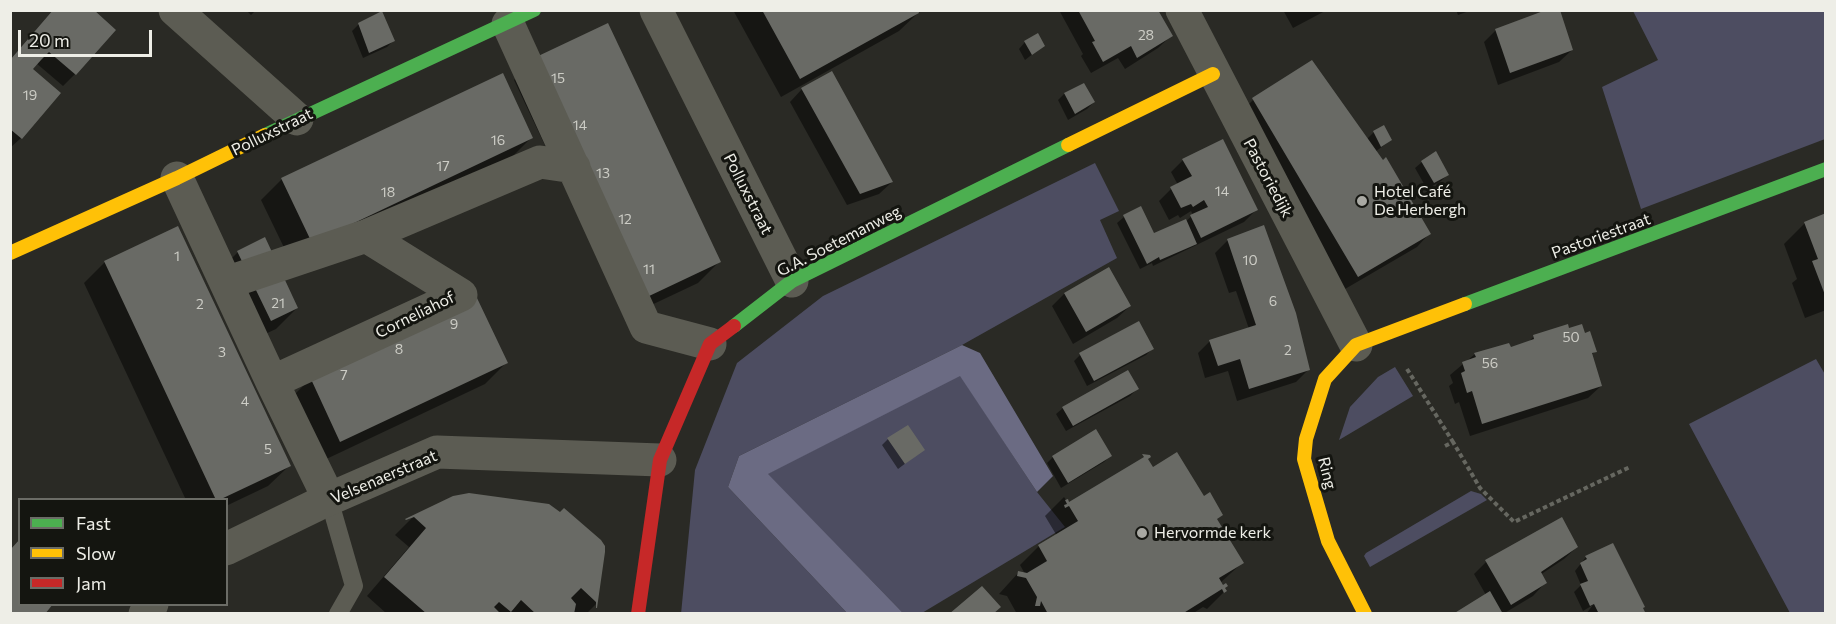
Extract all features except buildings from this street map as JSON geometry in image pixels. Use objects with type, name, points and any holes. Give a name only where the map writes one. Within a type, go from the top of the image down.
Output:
[{"type":"street","points":[[175,10],[297,119]]},
{"type":"street","name":"Polluxstraat","points":[[656,10],[792,281]]},
{"type":"street","name":"Pastoriedijk","points":[[1182,10],[1356,345]]},
{"type":"street","points":[[521,17],[573,167],[646,327],[710,344]]},
{"type":"street","name":"Polluxstraat","points":[[10,253],[177,178],[297,119],[521,17]]},
{"type":"street","name":"G.A. Soetemanweg","points":[[638,614],[660,460],[710,344],[792,281],[1214,74]]},
{"type":"street","points":[[226,283],[366,236],[540,162],[573,167]]},
{"type":"street","name":"Pastoriestraat","points":[[1356,345],[1826,169]]},
{"type":"street","points":[[177,178],[329,499]]},
{"type":"street","name":"Corneliahof","points":[[272,382],[461,295],[366,236]]},
{"type":"street","name":"Ring","points":[[1356,345],[1325,379],[1306,439],[1304,459],[1328,541],[1363,613]]},
{"type":"street","name":"Velsenaerstraat","points":[[228,548],[329,499],[437,452],[660,460]]},
{"type":"lane","points":[[329,499],[354,586],[338,614]]},
{"type":"path","points":[[1387,333],[1480,488],[1515,522],[1630,467]]},
{"type":"path","points":[[1446,446],[1453,442]]},
{"type":"shaded area","points":[[1633,11],[1825,11],[1825,139],[1641,209],[1602,87],[1658,60]]},
{"type":"shaded area","points":[[1095,163],[1119,211],[1100,220],[1117,258],[962,345],[739,456],[728,487],[847,613],[681,614],[695,470],[737,363],[823,296]]},
{"type":"shaded area","points":[[962,345],[980,353],[1053,476],[1037,492],[960,376],[768,474],[903,613],[847,613],[728,487],[739,456]]},
{"type":"shaded area","points":[[1816,359],[1826,376],[1825,613],[1790,613],[1689,424]]},
{"type":"shaded area","points":[[1395,367],[1413,396],[1339,440],[1350,407],[1378,377]]},
{"type":"shaded area","points":[[960,375],[1037,492],[1065,527],[922,613],[903,613],[767,474]]},
{"type":"shaded area","points":[[1471,491],[1481,494],[1487,500],[1370,567],[1364,556],[1366,553]]},
{"type":"traffic: fast","points":[[265,135],[534,10]]},
{"type":"traffic: fast","points":[[734,326],[792,281],[1068,145]]},
{"type":"traffic: fast","points":[[1465,304],[1826,169]]},
{"type":"traffic: slow","points":[[1068,145],[1213,74]]},
{"type":"traffic: slow","points":[[10,253],[177,178],[265,135]]},
{"type":"traffic: slow","points":[[1365,614],[1328,541],[1304,459],[1306,439],[1325,379],[1356,345],[1465,304]]},
{"type":"traffic: jam","points":[[638,614],[660,460],[710,344],[734,326]]},
{"type":"place","name":"Hotel Café De Herbergh","points":[[1362,201]]},
{"type":"place","name":"Hervormde kerk","points":[[1142,533]]}]
